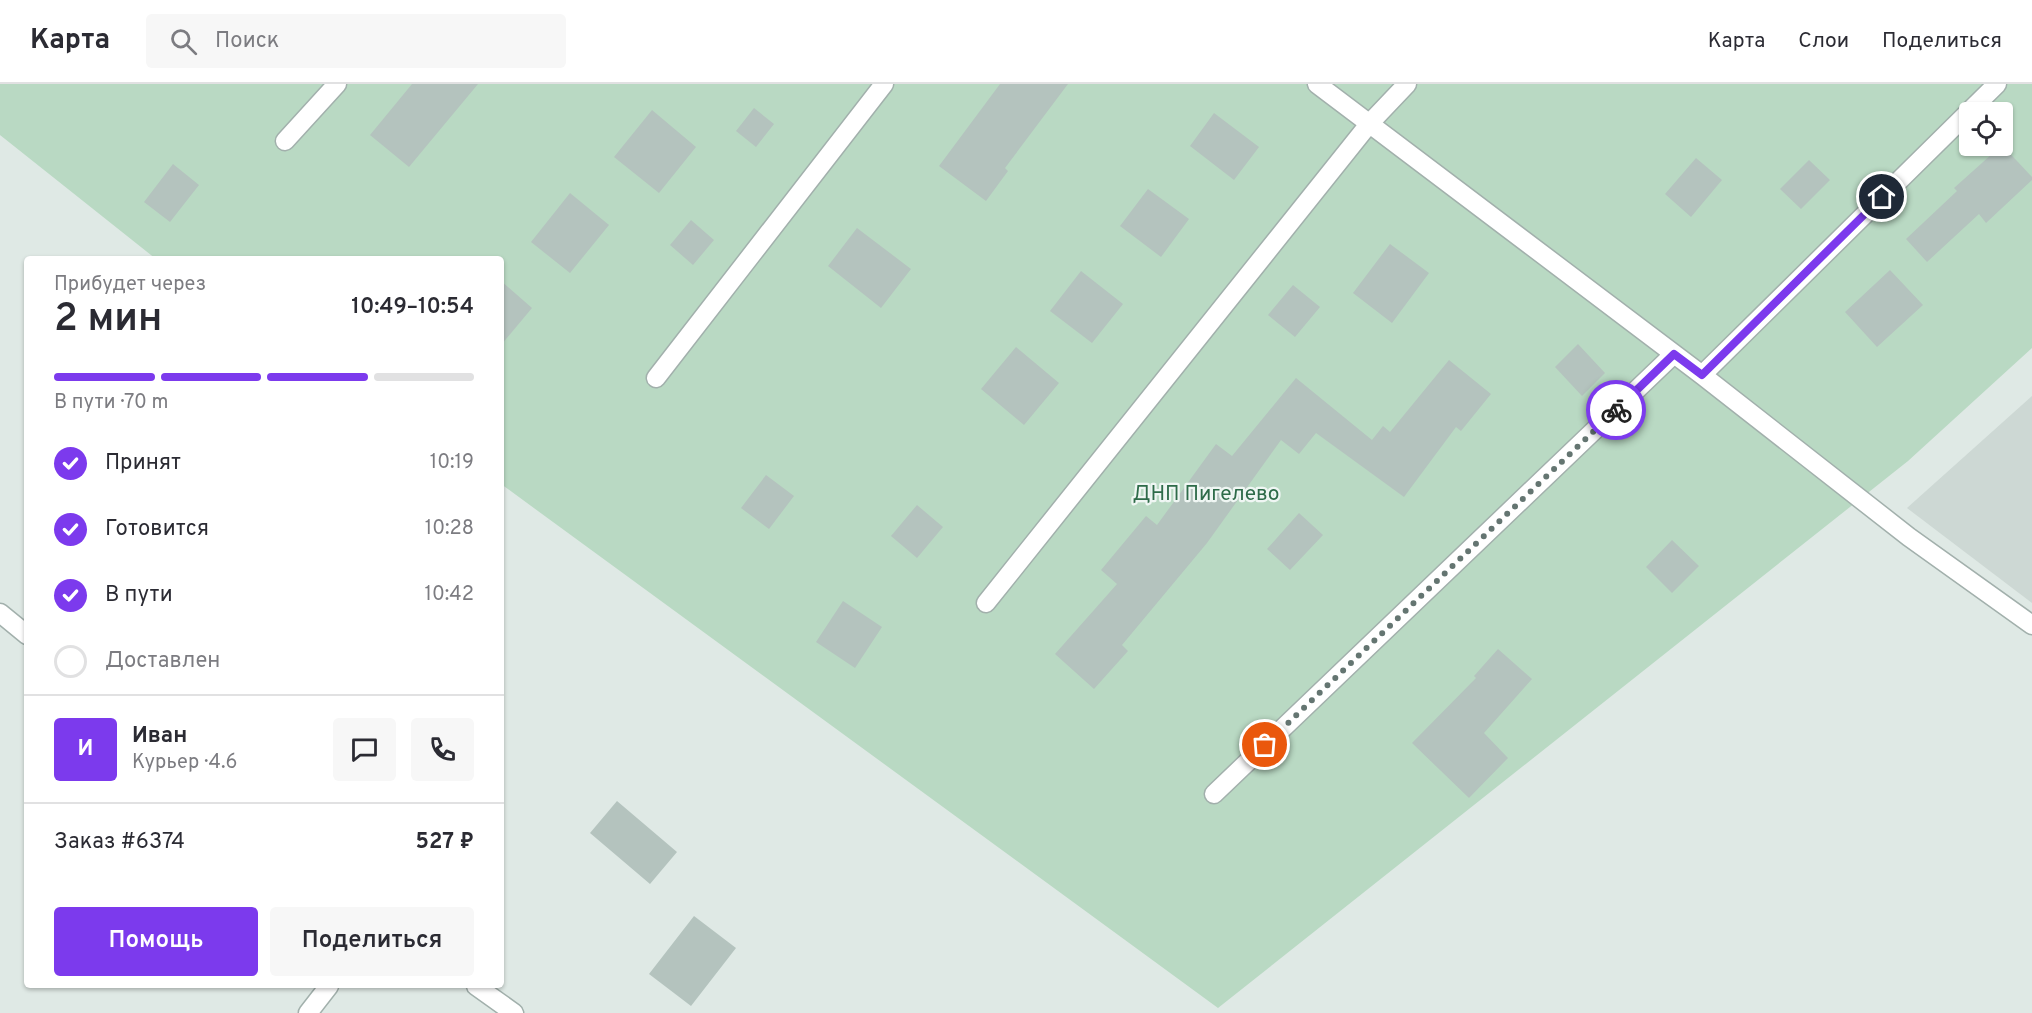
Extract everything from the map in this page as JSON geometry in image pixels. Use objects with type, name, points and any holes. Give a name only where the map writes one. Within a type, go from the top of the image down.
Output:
[{"type":"street","points":[[285,141],[337,84]]},
{"type":"street","points":[[656,378],[884,84]]},
{"type":"street","points":[[1317,84],[1702,375],[1909,537],[2032,625]]},
{"type":"street","points":[[986,603],[1369,123],[1407,84]]},
{"type":"street","points":[[1702,375],[1997,84]]},
{"type":"street","points":[[1214,794],[1674,354]]},
{"type":"street","points":[[0,613],[24,633]]},
{"type":"street","points":[[308,1013],[327,988]]},
{"type":"street","points":[[479,988],[514,1013]]},
{"type":"shaded area","points":[[2032,396],[2032,603],[1907,508]]},
{"type":"green space","name":"ДНП Пигелево","points":[[0,84],[2032,84],[2032,348],[1908,461],[1218,1008],[504,486],[504,256],[152,256],[0,135]]},
{"type":"building","points":[[412,84],[478,84],[409,167],[370,135]]},
{"type":"building","points":[[1000,84],[1068,84],[1005,168],[1008,171],[986,201],[939,166]]},
{"type":"building","points":[[754,108],[774,124],[756,147],[736,131]]},
{"type":"building","points":[[652,110],[696,147],[659,193],[614,157]]},
{"type":"building","points":[[1214,113],[1259,147],[1234,180],[1190,146]]},
{"type":"building","points":[[1990,156],[2012,156],[2032,177],[2032,180],[1986,223],[1979,214],[1927,262],[1906,239],[1957,191],[1954,188]]},
{"type":"building","points":[[1696,158],[1722,180],[1691,217],[1665,194]]},
{"type":"building","points":[[1809,160],[1830,180],[1801,209],[1780,189]]},
{"type":"building","points":[[173,164],[199,185],[170,222],[144,202]]},
{"type":"building","points":[[1148,189],[1189,219],[1161,257],[1120,226]]},
{"type":"building","points":[[570,193],[609,225],[570,273],[531,242]]},
{"type":"building","points":[[691,220],[714,240],[693,265],[670,245]]},
{"type":"building","points":[[857,228],[911,269],[881,308],[828,266]]},
{"type":"building","points":[[1390,244],[1429,273],[1392,323],[1353,293]]},
{"type":"building","points":[[1890,270],[1923,305],[1877,347],[1845,312]]},
{"type":"building","points":[[1081,271],[1123,304],[1092,343],[1050,311]]},
{"type":"building","points":[[504,284],[532,308],[504,341]]},
{"type":"building","points":[[1293,285],[1320,307],[1295,337],[1268,315]]},
{"type":"building","points":[[1578,344],[1605,373],[1582,396],[1555,367]]},
{"type":"building","points":[[1016,347],[1059,383],[1024,425],[981,389]]},
{"type":"building","points":[[1449,360],[1491,394],[1461,431],[1456,427],[1404,497],[1316,433],[1299,454],[1281,440],[1207,543],[1122,645],[1128,651],[1094,689],[1055,654],[1117,584],[1101,570],[1146,516],[1157,525],[1216,444],[1232,456],[1296,378],[1372,440],[1383,426],[1390,432]]},
{"type":"building","points":[[766,475],[794,496],[769,529],[741,508]]},
{"type":"building","points":[[917,505],[943,527],[917,558],[891,536]]},
{"type":"building","points":[[1299,513],[1323,535],[1290,570],[1267,549]]},
{"type":"building","points":[[1672,540],[1699,566],[1672,593],[1646,567]]},
{"type":"building","points":[[843,601],[882,627],[855,668],[816,642]]},
{"type":"building","points":[[1498,649],[1532,679],[1484,733],[1508,758],[1469,798],[1412,743],[1476,678],[1474,676]]},
{"type":"building","points":[[617,801],[677,852],[650,884],[590,833]]},
{"type":"building","points":[[694,916],[736,948],[691,1006],[649,974]]},
{"type":"way so far","points":[[1265,745],[1616,410]]},
{"type":"route","points":[[1616,410],[1674,354],[1702,375],[1882,197]]}]
